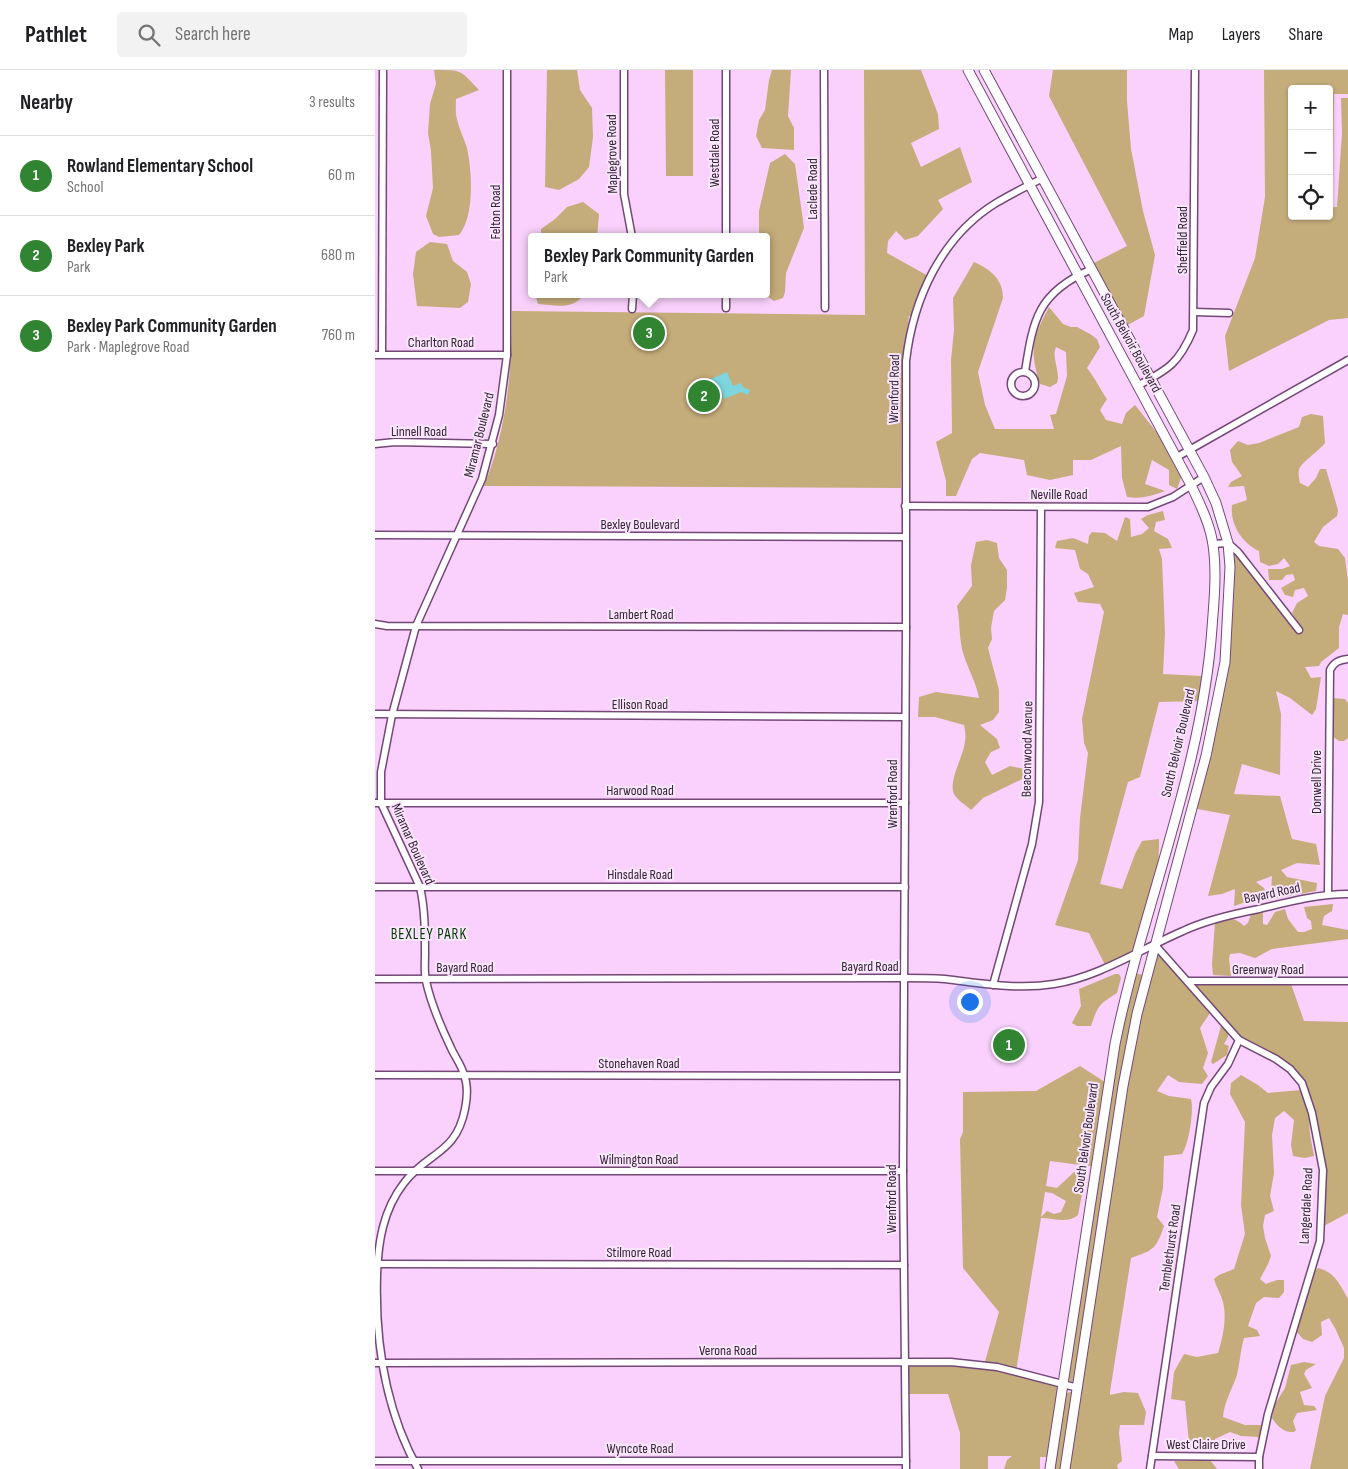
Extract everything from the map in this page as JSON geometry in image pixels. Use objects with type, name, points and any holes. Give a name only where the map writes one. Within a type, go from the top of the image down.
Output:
[{"type":"street","points":[[383,70],[383,354]]},
{"type":"street","name":"Felton Road","points":[[507,70],[507,355]]},
{"type":"street","name":"Maplegrove Road","points":[[624,70],[623,194],[631,233]]},
{"type":"street","name":"Westdale Road","points":[[726,233],[727,70]]},
{"type":"street","name":"Laclede Road","points":[[824,70],[825,308]]},
{"type":"street","name":"South Belvoir Boulevard","points":[[968,70],[1177,457],[1206,519],[1213,544],[1215,591],[1211,647],[1198,731],[1122,1011],[1110,1074],[1050,1469]]},
{"type":"street","name":"South Belvoir Boulevard","points":[[985,70],[1204,477],[1216,504],[1228,543],[1230,568],[1225,662],[1206,756],[1137,1014],[1123,1086],[1065,1469]]},
{"type":"street","name":"Sheffield Road","points":[[1139,385],[1167,369],[1185,350],[1193,330],[1195,70]]},
{"type":"street","points":[[375,142],[383,142]]},
{"type":"street","name":"Wrenford Road","points":[[906,1469],[903,978],[905,887],[906,361],[915,312],[927,283],[943,254],[965,228],[995,204],[1043,178]]},
{"type":"street","points":[[375,250],[383,250]]},
{"type":"street","points":[[1025,372],[1031,335],[1039,311],[1057,288],[1092,269]]},
{"type":"street","points":[[633,298],[633,309]]},
{"type":"street","points":[[726,298],[726,308]]},
{"type":"street","points":[[1194,312],[1229,313]]},
{"type":"street","name":"Charlton Road","points":[[375,355],[507,355]]},
{"type":"street","name":"Miramar Boulevard","points":[[418,1469],[393,1413],[378,1363],[376,1264],[385,1218],[405,1182],[450,1143],[456,1135],[462,1121],[467,1095],[465,1076],[437,1018],[426,980],[423,901],[420,887],[378,802],[381,772],[392,715],[417,626],[455,536],[482,479],[493,444],[499,415],[507,355]]},
{"type":"street","points":[[1177,457],[1348,360]]},
{"type":"street","name":"Linnell Road","points":[[375,444],[395,442],[493,444]]},
{"type":"street","name":"Neville Road","points":[[905,506],[1148,507],[1173,496],[1204,477]]},
{"type":"street","name":"Beaconwood Avenue","points":[[993,985],[1033,844],[1039,802],[1041,507]]},
{"type":"street","name":"Bexley Boulevard","points":[[375,534],[455,536],[905,537]]},
{"type":"street","points":[[1213,544],[1228,543],[1244,558],[1299,630]]},
{"type":"street","name":"Lambert Road","points":[[375,624],[387,626],[906,627]]},
{"type":"street","name":"Donwell Drive","points":[[1329,894],[1329,670],[1333,664],[1348,659]]},
{"type":"street","name":"Ellison Road","points":[[375,714],[905,717]]},
{"type":"street","name":"Harwood Road","points":[[378,802],[905,803]]},
{"type":"street","name":"Hinsdale Road","points":[[375,886],[905,887]]},
{"type":"street","name":"Bayard Road","points":[[375,979],[903,978],[943,979],[1022,987],[1054,984],[1077,978],[1184,930],[1213,920],[1292,901],[1329,894],[1348,894]]},
{"type":"street","name":"Langerdale Road","points":[[1155,944],[1167,960],[1188,981],[1239,1040],[1276,1059],[1290,1069],[1301,1083],[1312,1113],[1323,1170],[1320,1241],[1277,1380],[1259,1457],[1259,1469]]},
{"type":"street","name":"Greenway Road","points":[[1188,981],[1348,981]]},
{"type":"street","name":"Temblethurst Road","points":[[1150,1469],[1204,1102],[1211,1087],[1228,1064],[1239,1040]]},
{"type":"street","name":"Stonehaven Road","points":[[375,1075],[903,1076]]},
{"type":"street","name":"Wilmington Road","points":[[375,1171],[903,1171]]},
{"type":"street","name":"Stilmore Road","points":[[376,1264],[904,1265]]},
{"type":"street","name":"Verona Road","points":[[378,1363],[951,1362],[997,1367],[1078,1388]]},
{"type":"street","name":"West Claire Drive","points":[[1152,1456],[1259,1457]]},
{"type":"street","name":"Wyncote Road","points":[[375,1461],[906,1461]]},
{"type":"shaded area","points":[[434,70],[460,72],[479,90],[456,99],[456,117],[467,148],[470,169],[471,193],[468,217],[459,235],[439,237],[433,234],[426,216],[433,188],[428,133],[430,104],[436,84]]},
{"type":"shaded area","points":[[547,70],[577,70],[580,90],[592,108],[593,137],[589,167],[579,179],[559,190],[545,187]]},
{"type":"shaded area","points":[[665,70],[693,70],[693,176],[666,176]]},
{"type":"shaded area","points":[[772,70],[791,70],[788,116],[794,128],[794,150],[762,148],[756,136],[759,120],[765,110]]},
{"type":"shaded area","points":[[864,70],[921,70],[938,114],[939,129],[911,143],[921,167],[960,147],[972,182],[938,200],[943,209],[918,236],[905,240],[896,231],[888,241],[887,253],[930,277],[914,316],[909,316],[902,362],[901,488],[484,486],[498,443],[507,400],[512,311],[865,315]]},
{"type":"shaded area","points":[[1053,70],[1127,70],[1127,101],[1131,149],[1143,211],[1155,255],[1144,316],[1124,327],[1090,265],[1127,246],[1049,96]]},
{"type":"shaded area","points":[[1264,70],[1348,70],[1348,94],[1334,94],[1333,207],[1337,207],[1342,133],[1341,98],[1348,98],[1348,318],[1329,320],[1229,371],[1225,336],[1255,258],[1265,197]]},
{"type":"shaded area","points":[[785,154],[795,164],[804,228],[786,273],[783,298],[774,301],[770,298],[770,233],[759,233],[759,211],[770,163]]},
{"type":"shaded area","points":[[583,202],[599,214],[597,233],[541,233],[541,229],[567,207]]},
{"type":"shaded area","points":[[430,242],[447,244],[453,261],[467,272],[471,284],[468,302],[460,308],[417,306],[413,274],[416,252]]},
{"type":"shaded area","points":[[974,262],[995,276],[1001,285],[1003,298],[978,372],[985,405],[995,429],[1054,429],[1050,415],[1056,414],[1067,376],[1066,352],[1056,347],[1055,356],[1058,378],[1057,383],[1050,387],[1040,384],[1034,362],[1036,336],[1049,307],[1063,324],[1077,327],[1097,339],[1100,347],[1087,368],[1107,399],[1100,410],[1106,420],[1122,424],[1126,413],[1135,405],[1162,439],[1182,475],[1177,489],[1169,485],[1169,470],[1152,460],[1145,484],[1165,491],[1146,497],[1127,497],[1122,478],[1121,446],[1091,460],[1073,460],[1073,475],[1050,480],[1027,475],[1024,460],[980,453],[972,459],[956,496],[946,496],[946,481],[936,442],[952,433],[951,360],[954,330],[953,298]]},
{"type":"shaded area","points":[[536,298],[581,298],[575,303],[563,306],[538,304]]},
{"type":"shaded area","points":[[727,372],[733,386],[741,383],[743,387],[750,390],[748,395],[741,392],[724,399],[719,386],[714,387],[711,379]]},
{"type":"shaded area","points":[[1311,414],[1323,416],[1325,443],[1300,467],[1299,480],[1300,483],[1308,487],[1316,478],[1320,469],[1326,469],[1338,510],[1337,516],[1323,527],[1314,542],[1319,546],[1338,549],[1345,558],[1348,581],[1348,615],[1343,614],[1339,627],[1339,648],[1321,662],[1319,666],[1305,667],[1311,678],[1321,677],[1316,709],[1312,715],[1290,698],[1276,691],[1281,714],[1280,775],[1242,764],[1234,794],[1280,796],[1292,839],[1316,844],[1320,865],[1297,863],[1281,870],[1287,877],[1317,883],[1316,891],[1273,899],[1271,892],[1272,876],[1256,882],[1264,888],[1267,895],[1234,906],[1235,889],[1222,894],[1208,896],[1230,815],[1192,808],[1225,662],[1228,543],[1299,629],[1299,624],[1292,613],[1297,603],[1308,596],[1304,588],[1295,590],[1293,597],[1285,595],[1281,588],[1295,580],[1293,574],[1286,575],[1282,580],[1269,580],[1268,569],[1282,569],[1290,566],[1284,558],[1278,564],[1269,566],[1260,562],[1259,551],[1247,543],[1238,532],[1233,519],[1232,505],[1247,500],[1244,486],[1228,487],[1231,482],[1242,476],[1232,462],[1230,450],[1238,441],[1248,445],[1259,443],[1299,427],[1302,417]]},
{"type":"shaded area","points":[[1163,511],[1165,520],[1156,522],[1154,531],[1168,539],[1172,548],[1159,549],[1162,559],[1165,633],[1163,674],[1202,676],[1198,701],[1159,702],[1140,777],[1128,782],[1100,884],[1122,889],[1142,841],[1159,839],[1158,868],[1153,896],[1138,952],[1106,967],[1089,933],[1055,925],[1078,860],[1080,818],[1088,753],[1084,743],[1082,719],[1104,612],[1100,604],[1078,602],[1074,593],[1094,587],[1088,574],[1080,569],[1075,550],[1055,548],[1057,541],[1073,538],[1088,544],[1089,536],[1092,532],[1105,533],[1117,541],[1125,517],[1130,519],[1131,537],[1142,534],[1149,528],[1141,519]]},
{"type":"shaded area","points":[[987,540],[997,543],[999,558],[1007,570],[1007,588],[1005,600],[994,611],[991,628],[992,639],[988,648],[999,690],[999,712],[993,720],[980,725],[997,739],[1000,748],[991,752],[985,762],[992,775],[1010,766],[1024,769],[1022,779],[983,798],[971,810],[955,796],[953,788],[953,782],[964,747],[964,725],[935,717],[918,717],[919,697],[936,692],[979,698],[962,649],[957,606],[972,586],[971,565],[976,542]]},
{"type":"shaded area","points":[[1332,698],[1345,699],[1348,703],[1348,738],[1344,741],[1339,741],[1332,736]]},
{"type":"shaded area","points":[[1333,904],[1332,911],[1324,916],[1322,925],[1348,930],[1348,939],[1272,949],[1255,958],[1240,953],[1230,954],[1231,976],[1213,975],[1215,922],[1231,919],[1244,926],[1248,923],[1251,914],[1263,912],[1263,924],[1267,925],[1275,912],[1285,909],[1288,919],[1298,932],[1304,932],[1312,929],[1311,921],[1307,918],[1304,907]]},
{"type":"shaded area","points":[[1155,945],[1188,981],[1290,981],[1304,1021],[1348,1022],[1348,1213],[1320,1228],[1323,1170],[1301,1083],[1290,1069],[1239,1040],[1212,1010],[1200,1028],[1208,1053],[1203,1068],[1208,1076],[1202,1084],[1179,1082],[1168,1075],[1157,1091],[1169,1096],[1191,1099],[1192,1111],[1189,1135],[1182,1154],[1164,1156],[1163,1188],[1157,1217],[1164,1226],[1161,1234],[1153,1248],[1131,1258],[1110,1392],[1110,1395],[1124,1392],[1138,1393],[1146,1412],[1144,1425],[1120,1425],[1122,1461],[1117,1465],[1118,1469],[1065,1469],[1118,1118]]},
{"type":"shaded area","points":[[1135,973],[1143,975],[1074,1382],[1071,1382],[1067,1379],[1113,1073]]},
{"type":"shaded area","points":[[1119,974],[1121,978],[1117,993],[1099,1006],[1091,1026],[1077,1026],[1072,1023],[1081,1006],[1079,989]]},
{"type":"shaded area","points":[[1221,1026],[1228,1033],[1224,1044],[1229,1046],[1227,1055],[1213,1064],[1211,1062]]},
{"type":"shaded area","points":[[1080,1066],[1108,1084],[1096,1167],[1050,1161],[1046,1186],[1057,1188],[1074,1172],[1085,1170],[1085,1179],[1078,1215],[1065,1220],[1041,1218],[1016,1371],[1062,1383],[1051,1457],[1040,1457],[1040,1469],[1004,1469],[1007,1460],[1012,1456],[988,1456],[988,1469],[960,1469],[960,1433],[948,1394],[905,1394],[904,1362],[984,1365],[999,1312],[963,1268],[960,1139],[963,1132],[963,1092],[1036,1091]],"holes":[[[1045,1192],[1052,1193],[1066,1201],[1061,1212],[1054,1214],[1047,1211],[1041,1217]]]},
{"type":"shaded area","points":[[1241,1075],[1268,1093],[1301,1090],[1309,1119],[1314,1156],[1305,1158],[1293,1156],[1291,1145],[1294,1120],[1284,1111],[1275,1118],[1272,1135],[1274,1173],[1270,1196],[1274,1211],[1265,1215],[1263,1226],[1271,1256],[1260,1279],[1266,1284],[1277,1280],[1284,1280],[1284,1292],[1279,1298],[1264,1297],[1256,1303],[1248,1326],[1257,1330],[1260,1336],[1244,1338],[1236,1378],[1226,1402],[1223,1417],[1245,1425],[1261,1425],[1259,1437],[1241,1436],[1230,1432],[1215,1439],[1214,1445],[1198,1448],[1189,1443],[1185,1401],[1171,1399],[1174,1372],[1184,1354],[1197,1357],[1218,1353],[1224,1328],[1224,1308],[1214,1279],[1234,1269],[1245,1234],[1241,1205],[1245,1122],[1230,1094],[1231,1083]]},
{"type":"shaded area","points":[[1318,1268],[1333,1276],[1348,1299],[1348,1469],[1310,1469],[1325,1396],[1344,1358],[1344,1348],[1329,1318],[1321,1322],[1322,1335],[1312,1342],[1303,1339],[1296,1331],[1313,1273]]},
{"type":"shaded area","points":[[1304,1362],[1316,1364],[1306,1370],[1304,1374],[1312,1388],[1300,1392],[1304,1405],[1314,1406],[1317,1410],[1297,1413],[1293,1421],[1296,1430],[1294,1432],[1287,1431],[1272,1418],[1274,1406],[1285,1388],[1291,1365]]},
{"type":"shaded area","points":[[1073,1393],[1063,1469],[1054,1469],[1065,1394]]},
{"type":"shaded area","points":[[1210,1460],[1217,1469],[1179,1469],[1174,1461]]},
{"type":"place","name":"Bexley Park Community Garden","points":[[649,333]]},
{"type":"place","name":"Bexley Park","points":[[704,396]]},
{"type":"place","name":"Rowland Elementary School","points":[[1009,1045]]},
{"type":"district","name":"BEXLEY PARK","points":[[429,934]]}]
